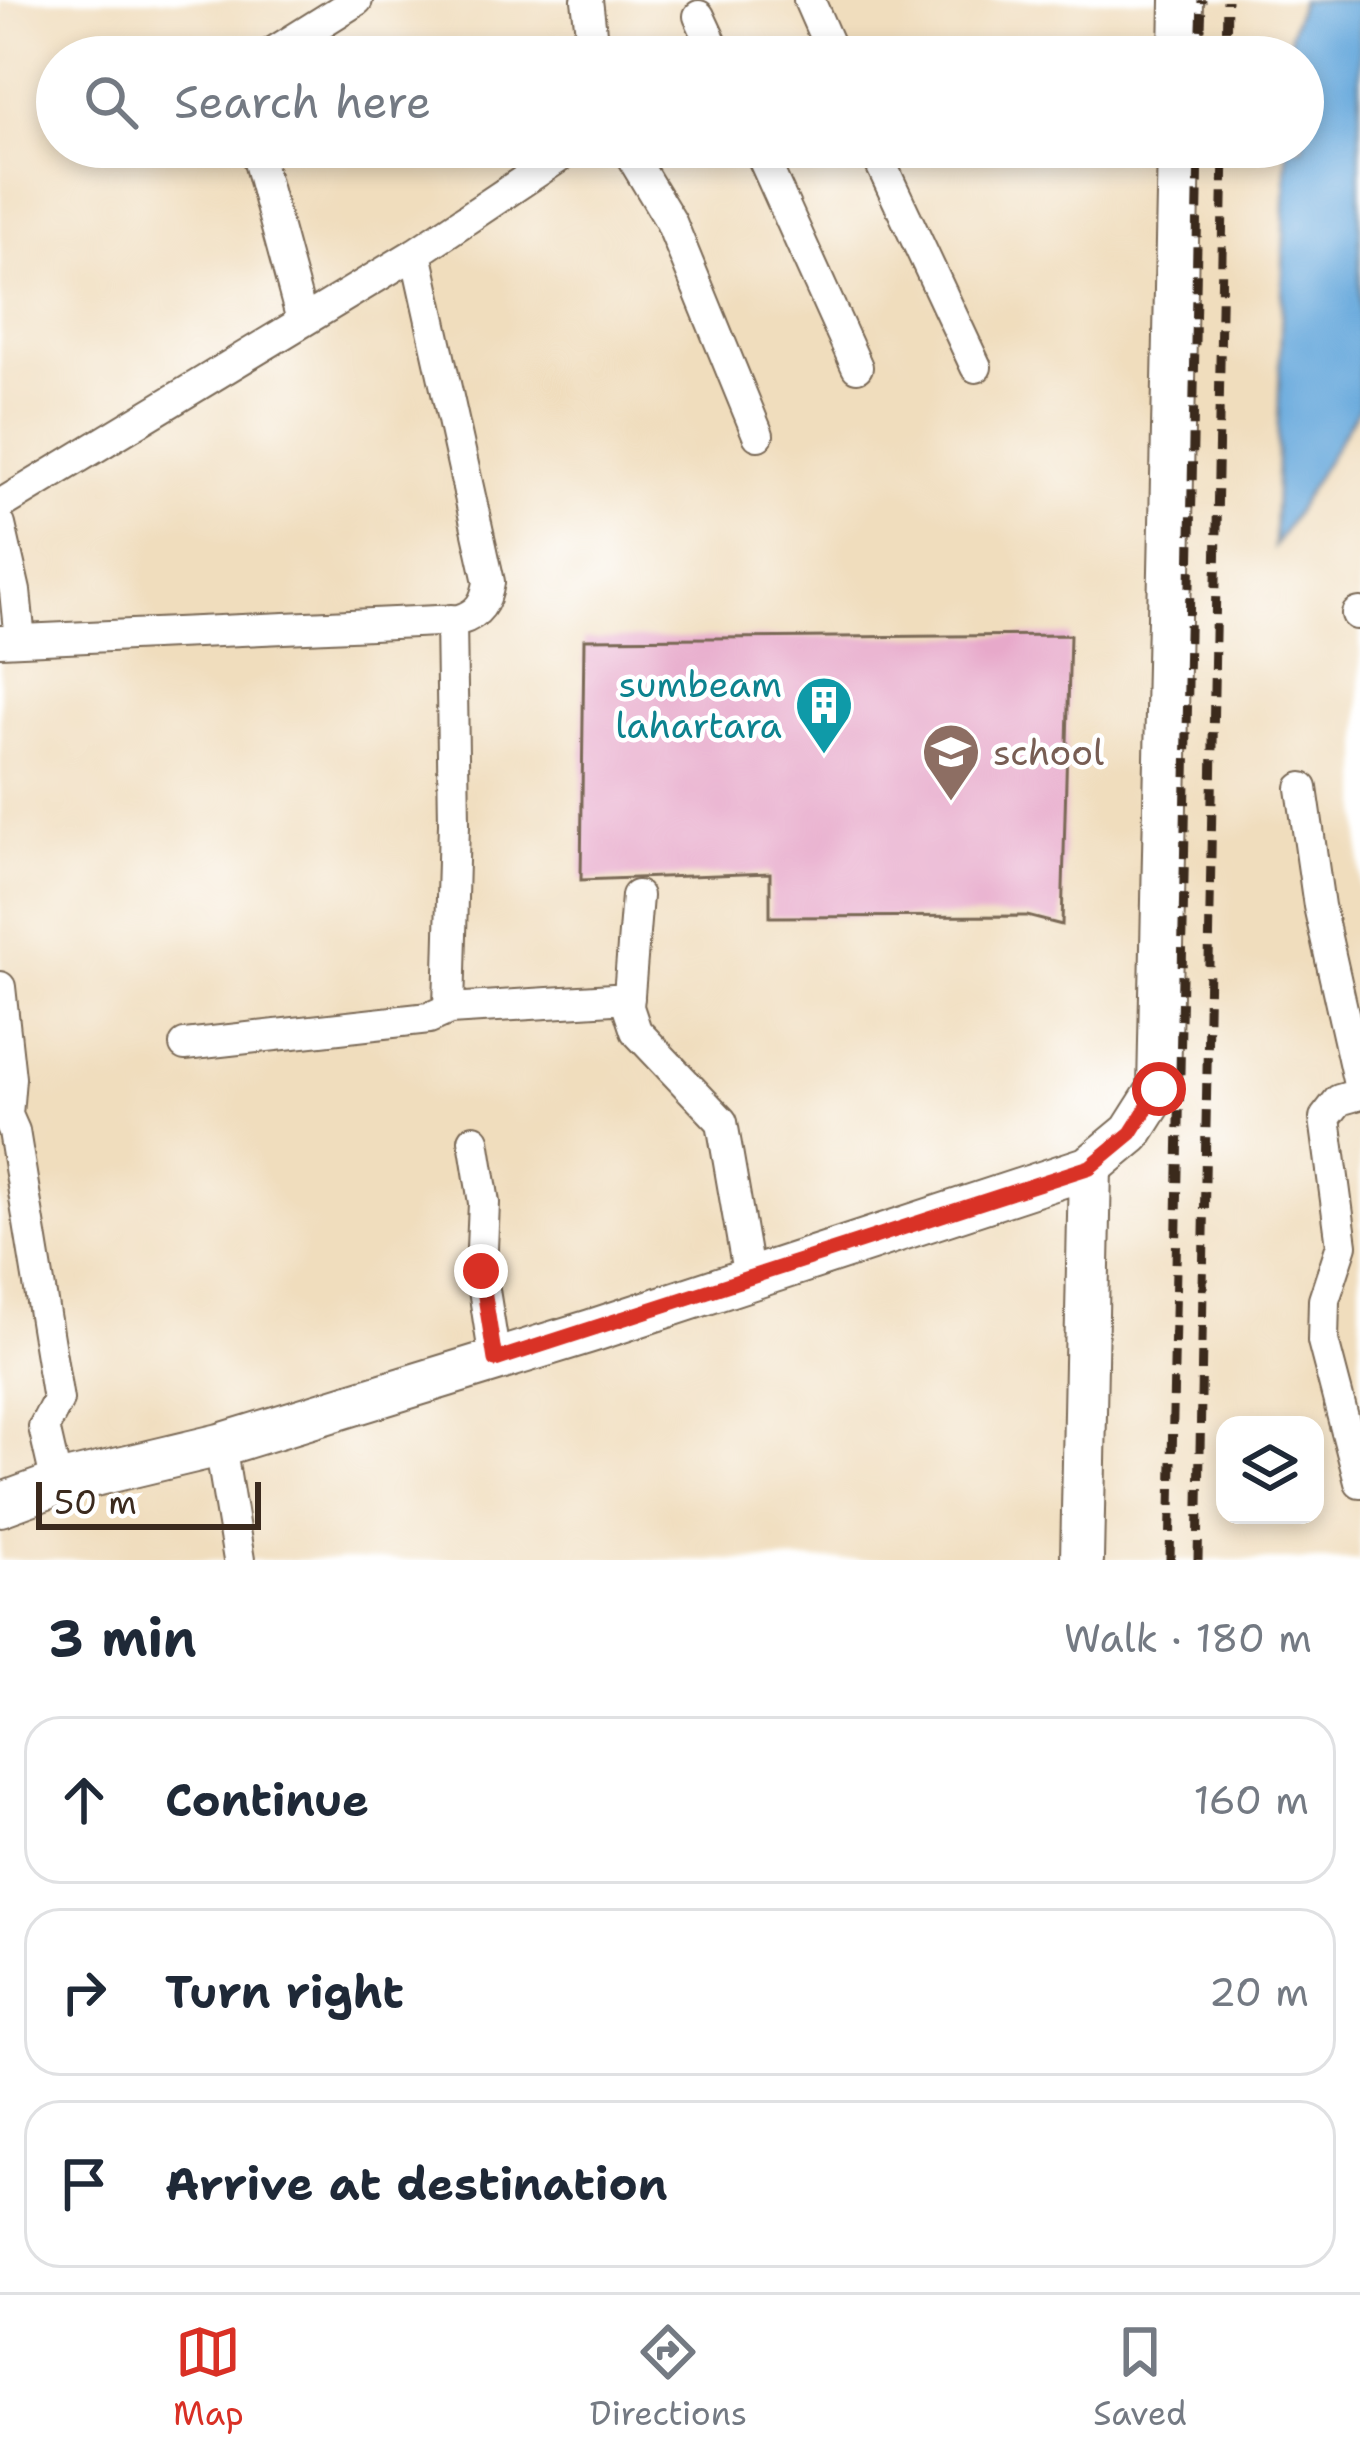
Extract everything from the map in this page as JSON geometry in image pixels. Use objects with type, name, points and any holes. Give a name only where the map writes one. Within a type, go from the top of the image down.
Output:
[{"type":"street","points":[[300,36],[357,0]]},
{"type":"street","points":[[587,0],[591,36]]},
{"type":"street","points":[[809,0],[825,36]]},
{"type":"street","points":[[1181,36],[1182,0]]},
{"type":"street","points":[[699,16],[708,36]]},
{"type":"street","points":[[261,168],[302,320]]},
{"type":"street","points":[[0,505],[416,253],[543,168]]},
{"type":"street","points":[[639,168],[671,222],[758,435]]},
{"type":"street","points":[[767,168],[856,367]]},
{"type":"street","points":[[884,168],[976,368]]},
{"type":"street","points":[[0,1505],[57,1484],[220,1445],[495,1360],[1090,1167],[1131,1133],[1159,1089],[1179,168]]},
{"type":"street","points":[[0,525],[15,591],[10,641],[470,617],[484,603],[489,582],[416,253]]},
{"type":"street","points":[[449,1009],[454,823],[451,620]]},
{"type":"street","points":[[1302,788],[1319,906],[1360,1092],[1339,1100],[1325,1118],[1342,1244],[1322,1320],[1323,1341],[1360,1482]]},
{"type":"street","points":[[637,896],[629,998],[636,1031],[722,1122],[749,1278]]},
{"type":"street","points":[[0,987],[10,1078],[4,1115],[14,1130],[58,1400],[44,1426],[57,1484]]},
{"type":"street","points":[[185,1045],[429,1018],[449,1009],[629,998]]},
{"type":"street","points":[[474,1141],[484,1203],[481,1271],[495,1360]]},
{"type":"street","points":[[1082,1560],[1090,1167]]},
{"type":"street","points":[[220,1445],[239,1560]]},
{"type":"water","points":[[1301,0],[1360,0],[1360,406],[1274,547],[1286,168],[1324,168],[1324,36],[1290,34]]},
{"type":"building","name":"sumbeam lahartara","points":[[1070,635],[1062,925],[1027,916],[770,917],[770,873],[581,880],[584,639]]},
{"type":"railway","points":[[1201,36],[1202,0]]},
{"type":"railway","points":[[1226,36],[1227,0]]},
{"type":"railway","points":[[1170,1560],[1199,168]]},
{"type":"railway","points":[[1198,1560],[1224,168]]},
{"type":"place","name":"sumbeam lahartara","points":[[824,756]]},
{"type":"place","name":"school","points":[[951,803]]},
{"type":"route","points":[[481,1271],[495,1360],[1090,1167],[1131,1133],[1159,1089]]}]
